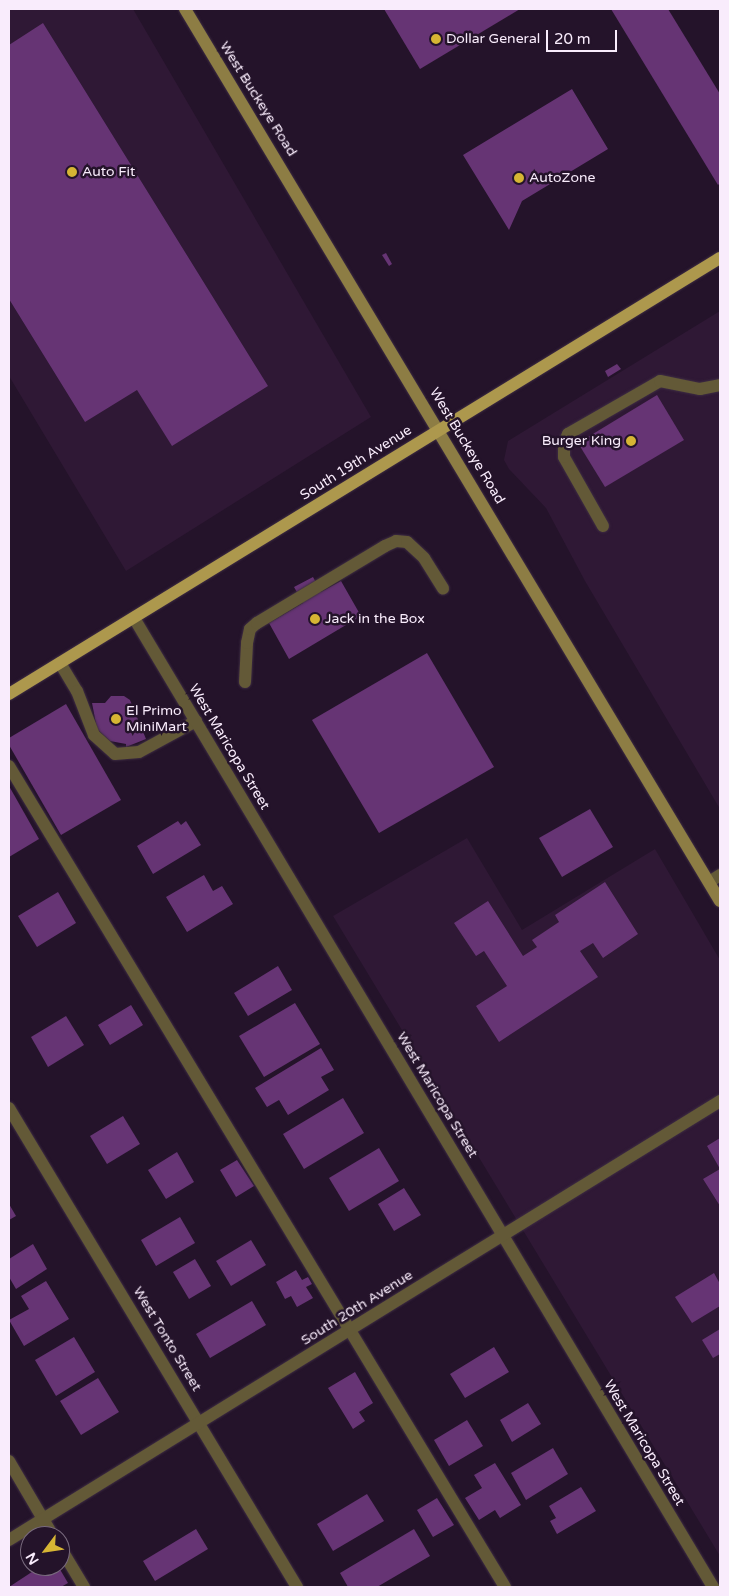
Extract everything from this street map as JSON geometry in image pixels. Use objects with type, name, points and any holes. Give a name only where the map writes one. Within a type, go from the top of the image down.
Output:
[{"type":"main road","name":"West Buckeye Road","points":[[185,9],[439,429],[715,879],[720,901]]},
{"type":"main road","name":"South 19th Avenue","points":[[9,694],[720,258]]},
{"type":"street","points":[[603,526],[564,457],[564,443],[568,434],[660,381],[700,389],[720,385]]},
{"type":"street","points":[[245,682],[247,643],[250,629],[385,546],[396,541],[407,542],[424,558],[443,588]]},
{"type":"street","name":"West Maricopa Street","points":[[134,618],[504,1234],[713,1587]]},
{"type":"street","points":[[60,663],[77,691],[94,735],[115,754],[139,752],[196,722]]},
{"type":"street","points":[[9,766],[506,1587]]},
{"type":"street","name":"South 20th Avenue","points":[[9,1540],[720,1101]]},
{"type":"street","name":"West Tonto Street","points":[[9,1108],[200,1422],[297,1587]]},
{"type":"street","points":[[9,1461],[48,1526]]},
{"type":"street","points":[[70,1564],[84,1587]]},
{"type":"shaded area","points":[[9,9],[133,9],[371,417],[126,571],[9,376]]},
{"type":"shaded area","points":[[720,311],[720,809],[585,581],[546,508],[509,469],[504,460],[508,441]]},
{"type":"shaded area","points":[[467,838],[522,930],[655,849],[720,960],[720,1556],[333,916]]},
{"type":"building","name":"Dollar General","points":[[384,9],[520,9],[420,69]]},
{"type":"building","points":[[611,9],[668,9],[720,94],[720,183],[718,185]]},
{"type":"building","name":"Auto Fit","points":[[43,23],[268,386],[172,446],[137,390],[85,422],[9,299],[9,45]]},
{"type":"building","name":"AutoZone","points":[[572,89],[608,149],[522,201],[509,230],[463,155]]},
{"type":"building","points":[[386,253],[392,264],[389,266],[382,255]]},
{"type":"building","points":[[617,364],[621,369],[608,377],[605,371]]},
{"type":"building","name":"Burger King","points":[[657,395],[684,440],[605,487],[578,443]]},
{"type":"building","name":"Jack in the Box","points":[[313,577],[321,592],[341,581],[361,616],[289,659],[269,623],[303,603],[294,587]]},
{"type":"building","points":[[427,653],[494,767],[379,833],[312,720]]},
{"type":"building","name":"El Primo MiniMart","points":[[111,696],[124,696],[130,700],[146,739],[126,747],[126,744],[110,741],[97,729],[92,703],[105,703]]},
{"type":"building","points":[[66,704],[121,800],[61,835],[9,745],[9,738]]},
{"type":"building","points":[[9,786],[39,839],[9,857]]},
{"type":"building","points":[[590,809],[613,847],[562,877],[539,838]]},
{"type":"building","points":[[178,821],[181,825],[186,821],[201,845],[153,874],[137,846]]},
{"type":"building","points":[[204,875],[213,891],[222,886],[233,904],[187,932],[166,897]]},
{"type":"building","points":[[605,882],[638,934],[603,958],[593,943],[580,951],[598,977],[499,1042],[476,1006],[507,986],[484,951],[476,956],[454,923],[488,901],[523,956],[537,947],[532,940],[559,922],[555,915]]},
{"type":"building","points":[[58,892],[76,923],[37,947],[18,916]]},
{"type":"building","points":[[278,966],[292,990],[248,1016],[234,993]]},
{"type":"building","points":[[295,1003],[320,1044],[264,1077],[239,1036]]},
{"type":"building","points":[[131,1005],[143,1025],[110,1045],[98,1025]]},
{"type":"building","points":[[66,1016],[84,1045],[48,1067],[31,1037]]},
{"type":"building","points":[[321,1048],[334,1070],[321,1077],[329,1090],[288,1115],[279,1100],[267,1107],[255,1088]]},
{"type":"building","points":[[343,1098],[364,1133],[304,1169],[283,1134]]},
{"type":"building","points":[[123,1116],[140,1144],[107,1164],[90,1136]]},
{"type":"building","points":[[720,1138],[720,1169],[707,1146]]},
{"type":"building","points":[[379,1148],[399,1181],[349,1211],[329,1178]]},
{"type":"building","points":[[177,1152],[194,1182],[166,1199],[148,1170]]},
{"type":"building","points":[[237,1160],[254,1186],[236,1197],[220,1170]]},
{"type":"building","points":[[720,1169],[720,1206],[703,1179]]},
{"type":"building","points":[[404,1188],[421,1215],[394,1231],[378,1204]]},
{"type":"building","points":[[9,1204],[16,1216],[9,1220]]},
{"type":"building","points":[[180,1217],[195,1243],[156,1266],[141,1240]]},
{"type":"building","points":[[251,1240],[266,1265],[231,1286],[216,1261]]},
{"type":"building","points":[[33,1244],[47,1269],[16,1289],[9,1277],[9,1259]]},
{"type":"building","points":[[195,1259],[211,1286],[189,1299],[173,1272]]},
{"type":"building","points":[[296,1270],[302,1280],[308,1277],[312,1284],[306,1287],[313,1298],[297,1307],[291,1296],[285,1299],[276,1282]]},
{"type":"building","points":[[714,1273],[720,1284],[720,1306],[692,1323],[675,1297]]},
{"type":"building","points":[[46,1281],[69,1319],[24,1346],[9,1320],[29,1309],[21,1296]]},
{"type":"building","points":[[252,1301],[266,1325],[210,1358],[196,1334]]},
{"type":"building","points":[[720,1329],[720,1354],[713,1358],[702,1340]]},
{"type":"building","points":[[74,1337],[95,1372],[56,1396],[35,1360]]},
{"type":"building","points":[[494,1347],[509,1372],[465,1398],[450,1374]]},
{"type":"building","points":[[355,1372],[373,1403],[359,1412],[365,1421],[353,1429],[328,1388]]},
{"type":"building","points":[[98,1378],[119,1412],[81,1435],[60,1401]]},
{"type":"building","points":[[528,1403],[541,1424],[512,1442],[500,1420]]},
{"type":"building","points":[[467,1420],[483,1446],[449,1466],[434,1440]]},
{"type":"building","points":[[553,1448],[568,1474],[526,1500],[511,1473]]},
{"type":"building","points":[[495,1463],[521,1505],[500,1518],[495,1510],[479,1520],[465,1498],[482,1488],[474,1475]]},
{"type":"building","points":[[581,1487],[596,1511],[557,1534],[550,1521],[556,1518],[549,1506]]},
{"type":"building","points":[[367,1494],[384,1521],[333,1551],[317,1524]]},
{"type":"building","points":[[437,1498],[454,1525],[433,1537],[417,1510]]},
{"type":"building","points":[[196,1529],[208,1549],[155,1581],[143,1561]]},
{"type":"building","points":[[414,1529],[430,1556],[377,1587],[348,1587],[340,1573]]},
{"type":"building","points":[[26,1576],[64,1576],[68,1583],[61,1587],[9,1587]]},
{"type":"place","name":"Dollar General","points":[[436,39]]},
{"type":"place","name":"Auto Fit","points":[[72,172]]},
{"type":"place","name":"AutoZone","points":[[519,178]]},
{"type":"place","name":"Burger King","points":[[631,441]]},
{"type":"place","name":"Jack in the Box","points":[[315,619]]},
{"type":"place","name":"El Primo MiniMart","points":[[116,719]]}]
